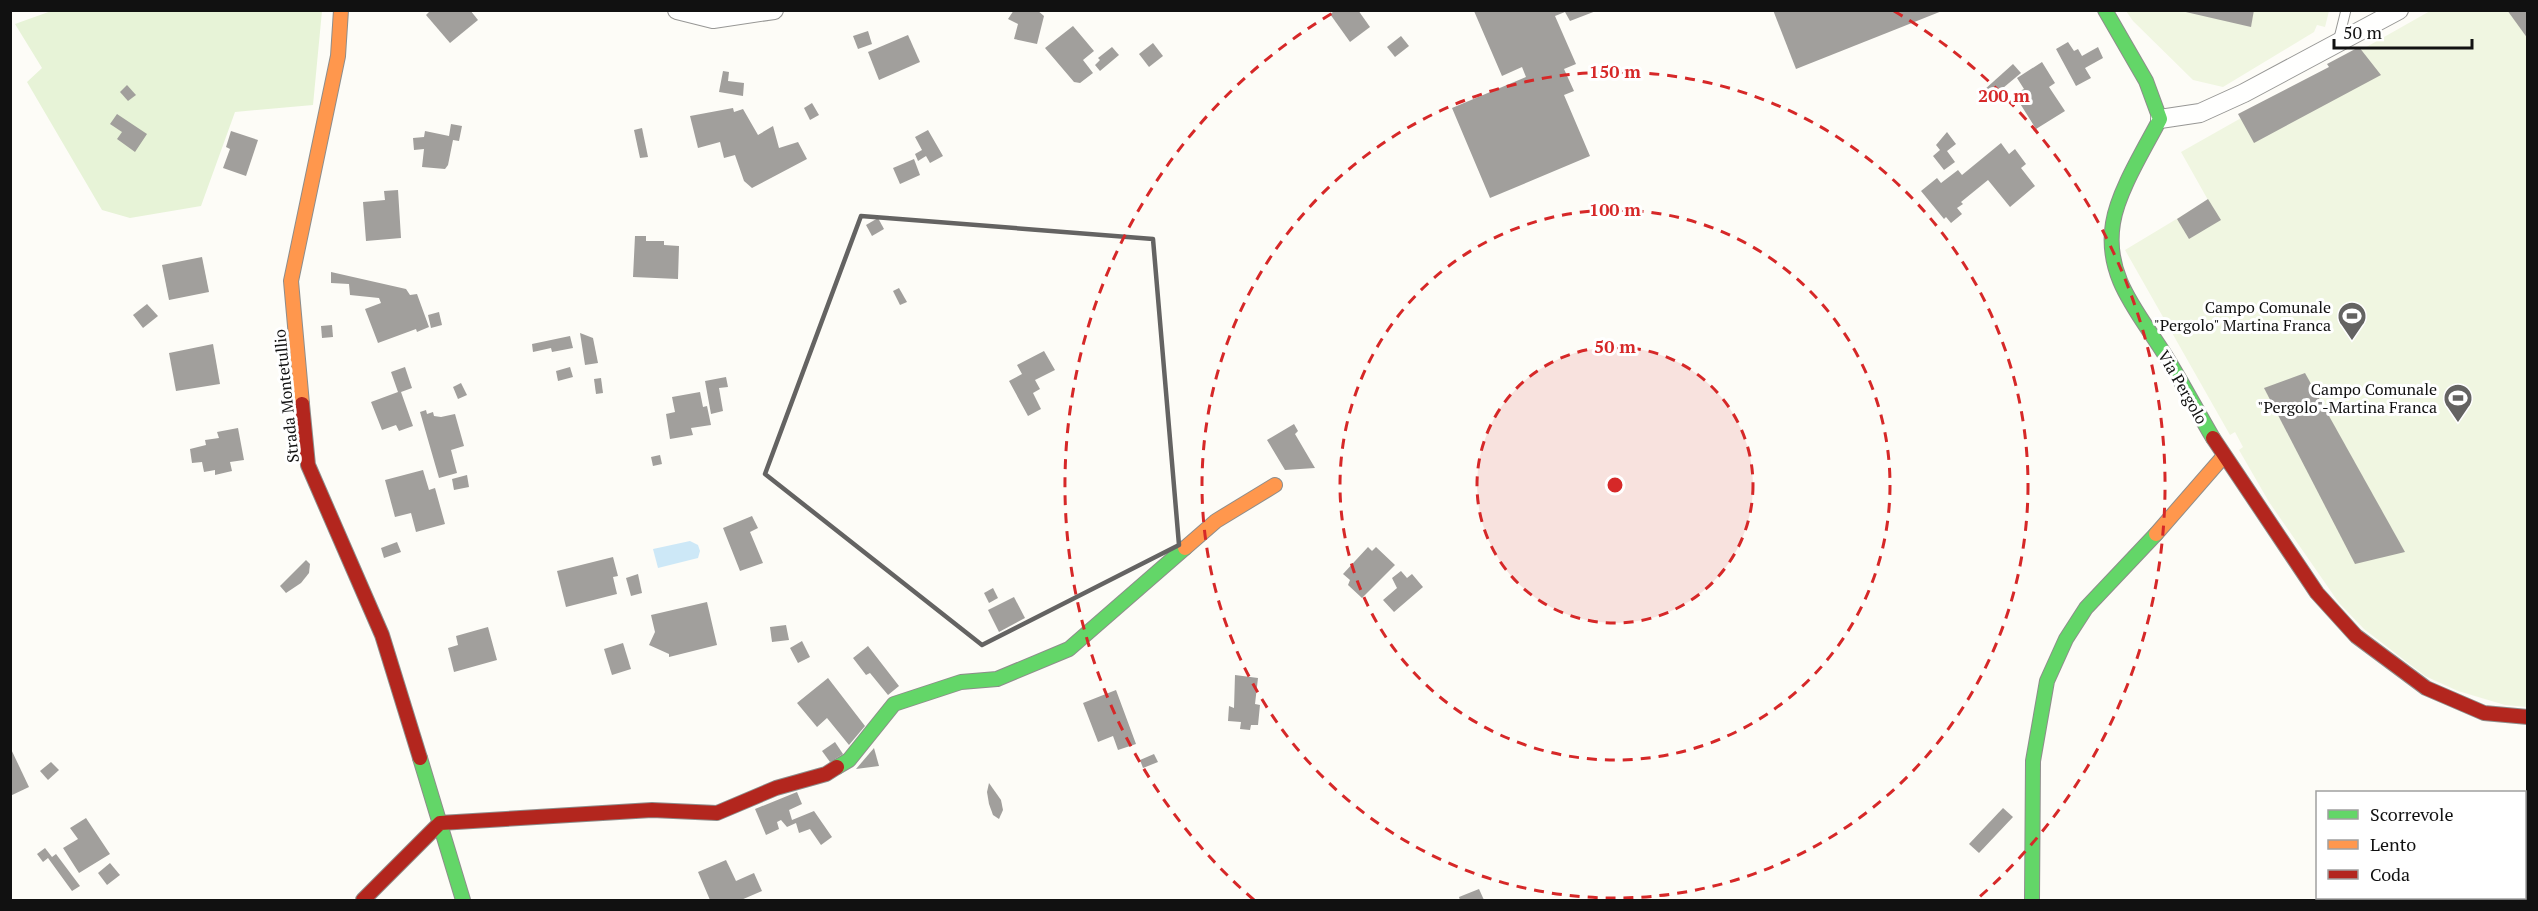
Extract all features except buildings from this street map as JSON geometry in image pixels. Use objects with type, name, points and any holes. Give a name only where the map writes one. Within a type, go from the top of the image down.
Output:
[{"type":"street","name":"Strada Montetullio","points":[[340,10],[335,67],[291,281],[308,465],[382,635],[463,900]]},
{"type":"street","points":[[677,10],[713,19],[774,10]]},
{"type":"street","points":[[2105,10],[2146,81],[2160,119],[2200,113],[2244,93],[2399,10]]},
{"type":"street","name":"Via Pergolo","points":[[2160,119],[2134,168],[2113,222],[2112,252],[2122,291],[2166,356],[2223,457],[2317,593],[2356,636],[2426,688],[2484,713],[2528,717]]},
{"type":"street","points":[[2032,900],[2032,761],[2047,681],[2066,639],[2086,608],[2185,503],[2223,457]]},
{"type":"street","points":[[363,900],[440,823],[652,810],[694,814],[717,813],[776,788],[826,774],[849,760],[894,704],[961,682],[997,679],[1070,649],[1216,521],[1275,484]]},
{"type":"lane","points":[[2338,42],[2346,10]]},
{"type":"highlighted area","points":[[861,216],[1153,239],[1179,545],[982,645],[765,474]]},
{"type":"green space","points":[[54,10],[322,11],[313,105],[235,112],[201,206],[130,218],[102,210],[27,82],[42,68],[15,24]]},
{"type":"green space","points":[[2126,11],[2329,11],[2325,27],[2317,25],[2314,32],[2223,87],[2193,80],[2133,21]]},
{"type":"green space","name":"Campo Comunale \"Pergolo\" Martina Franca","points":[[2430,11],[2527,11],[2527,707],[2505,705],[2458,691],[2425,676],[2364,629],[2339,603],[2269,502],[2239,450],[2243,447],[2235,432],[2230,435],[2125,250],[2208,200],[2181,152]]},
{"type":"water","points":[[690,541],[698,545],[700,551],[698,558],[658,568],[653,549]]},
{"type":"traffic: fast","points":[[2105,10],[2146,81],[2160,119],[2120,197],[2113,223],[2114,260],[2126,294],[2171,365],[2213,438]]},
{"type":"traffic: fast","points":[[2032,900],[2033,761],[2047,681],[2066,639],[2086,608],[2156,534]]},
{"type":"traffic: fast","points":[[837,767],[849,760],[894,704],[961,682],[997,679],[1069,649],[1185,548]]},
{"type":"traffic: fast","points":[[420,758],[463,900]]},
{"type":"traffic: slow","points":[[302,404],[291,281],[338,56],[341,10]]},
{"type":"traffic: slow","points":[[2156,534],[2223,457]]},
{"type":"traffic: slow","points":[[1185,548],[1216,521],[1275,485]]},
{"type":"traffic: jam","points":[[302,404],[308,465],[382,635],[420,758]]},
{"type":"traffic: jam","points":[[2213,438],[2317,593],[2356,636],[2426,688],[2484,713],[2528,717]]},
{"type":"traffic: jam","points":[[363,900],[440,823],[652,810],[717,813],[776,788],[826,774],[837,767]]},
{"type":"place","name":"Campo Comunale \"Pergolo\" Martina Franca","points":[[2352,342]]},
{"type":"place","name":"Campo Comunale \"Pergolo\"-Martina Franca","points":[[2458,424]]}]
